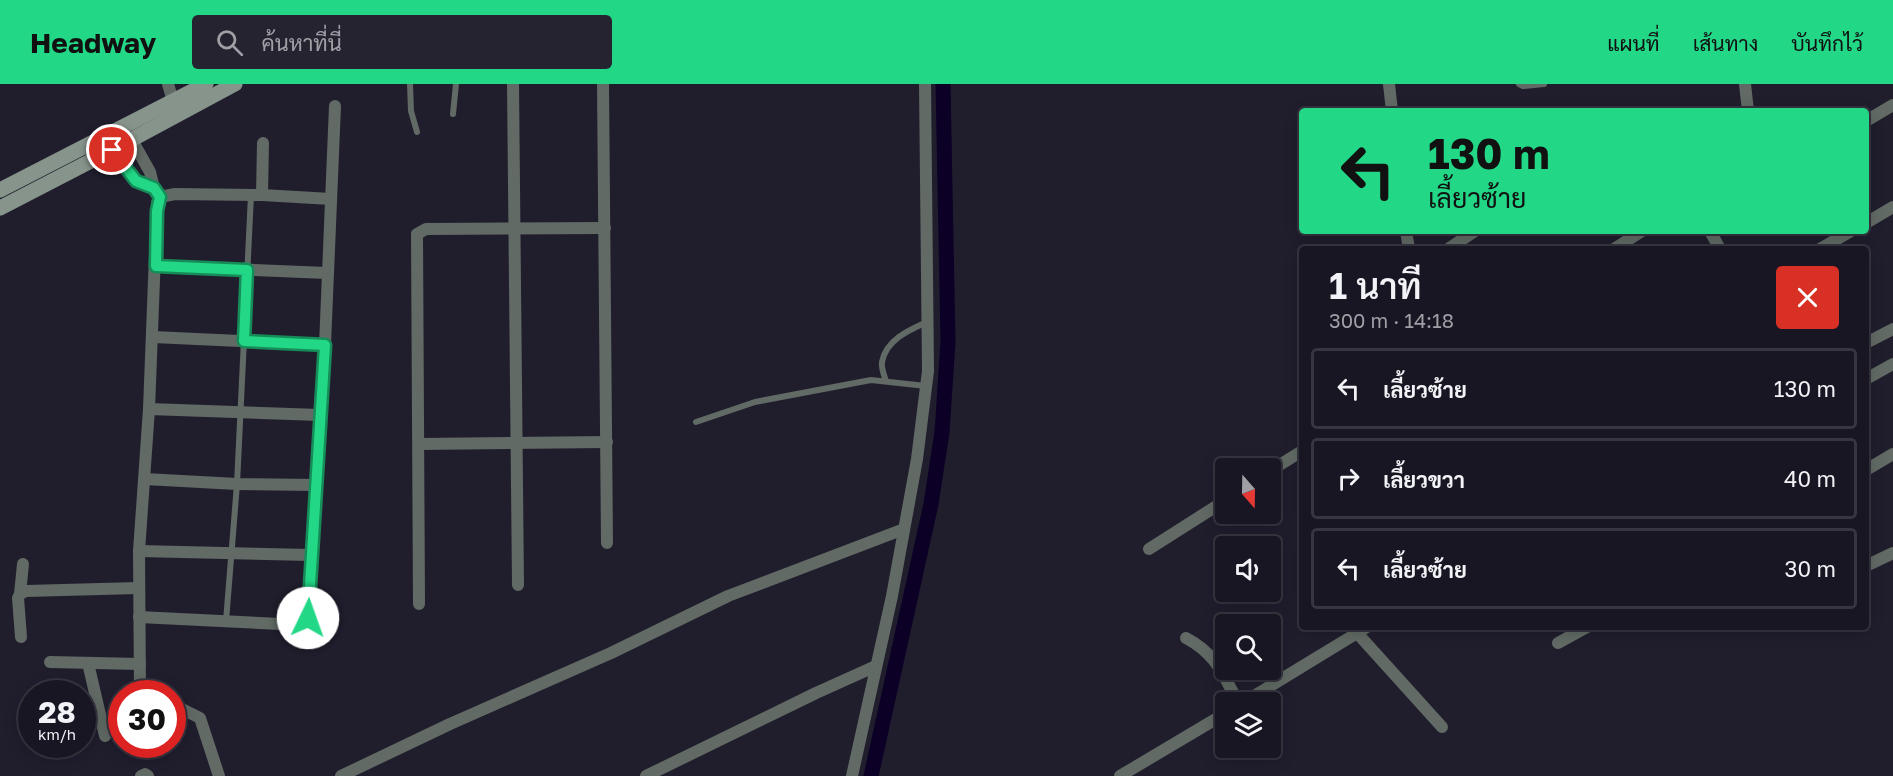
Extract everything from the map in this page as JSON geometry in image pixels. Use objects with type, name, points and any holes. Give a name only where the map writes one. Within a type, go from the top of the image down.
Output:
[{"type":"street","points":[[168,84],[173,100]]},
{"type":"street","points":[[0,190],[173,100],[190,88],[206,84]]},
{"type":"street","points":[[0,208],[235,84]]},
{"type":"street","points":[[513,84],[518,585]]},
{"type":"street","points":[[603,84],[607,543]]},
{"type":"street","points":[[852,776],[892,596],[917,459],[928,371],[925,84]]},
{"type":"street","points":[[1389,84],[1392,108]]},
{"type":"street","points":[[1745,84],[1748,108]]},
{"type":"street","points":[[1869,119],[1893,105]]},
{"type":"street","points":[[138,617],[302,625],[308,618],[325,345],[335,106]]},
{"type":"street","points":[[132,140],[150,171],[157,193],[153,337],[139,551],[140,680]]},
{"type":"street","points":[[256,195],[263,143]]},
{"type":"street","points":[[112,150],[136,181],[157,193],[331,199]]},
{"type":"street","points":[[1869,221],[1893,207]]},
{"type":"street","points":[[419,604],[417,234],[426,229],[605,228]]},
{"type":"street","points":[[1452,246],[1470,234]]},
{"type":"street","points":[[1619,246],[1637,234]]},
{"type":"street","points":[[1825,246],[1846,234]]},
{"type":"street","points":[[156,266],[327,273]]},
{"type":"street","points":[[1869,341],[1893,328]]},
{"type":"street","points":[[153,337],[325,345]]},
{"type":"street","points":[[1869,377],[1893,364]]},
{"type":"street","points":[[149,409],[320,415]]},
{"type":"street","points":[[419,444],[607,442]]},
{"type":"street","points":[[1281,464],[1299,453]]},
{"type":"street","points":[[1869,468],[1893,454]]},
{"type":"street","points":[[145,479],[317,485]]},
{"type":"street","points":[[1149,549],[1215,507]]},
{"type":"street","points":[[341,776],[450,724],[611,653],[728,596],[904,529]]},
{"type":"street","points":[[139,551],[311,555]]},
{"type":"street","points":[[1870,564],[1893,553]]},
{"type":"street","points":[[21,638],[18,598],[23,564]]},
{"type":"street","points":[[20,594],[26,591],[138,588]]},
{"type":"street","points":[[1558,643],[1582,630]]},
{"type":"street","points":[[1261,692],[1363,631],[1442,726]]},
{"type":"street","points":[[1186,638],[1206,649],[1232,692]]},
{"type":"street","points":[[50,662],[140,664]]},
{"type":"street","points":[[88,663],[105,736]]},
{"type":"street","points":[[646,776],[825,688],[876,666]]},
{"type":"street","points":[[186,711],[201,718],[219,776]]},
{"type":"street","points":[[1120,776],[1215,720]]},
{"type":"street","points":[[141,776],[145,774],[148,776]]},
{"type":"lane","points":[[410,84],[411,111],[417,132]]},
{"type":"lane","points":[[453,114],[456,84]]},
{"type":"lane","points":[[1519,84],[1523,86],[1544,84]]},
{"type":"lane","points":[[226,621],[237,484],[247,270],[256,195]]},
{"type":"lane","points":[[886,381],[881,364],[887,349],[902,333],[927,322]]},
{"type":"lane","points":[[696,422],[754,402],[871,380],[926,386]]},
{"type":"waterway","points":[[871,776],[931,504],[942,432],[948,342],[943,84]]},
{"type":"route","points":[[112,150],[136,181],[154,188],[160,197],[157,203],[156,266],[247,270],[244,341],[325,345],[308,618]]}]
